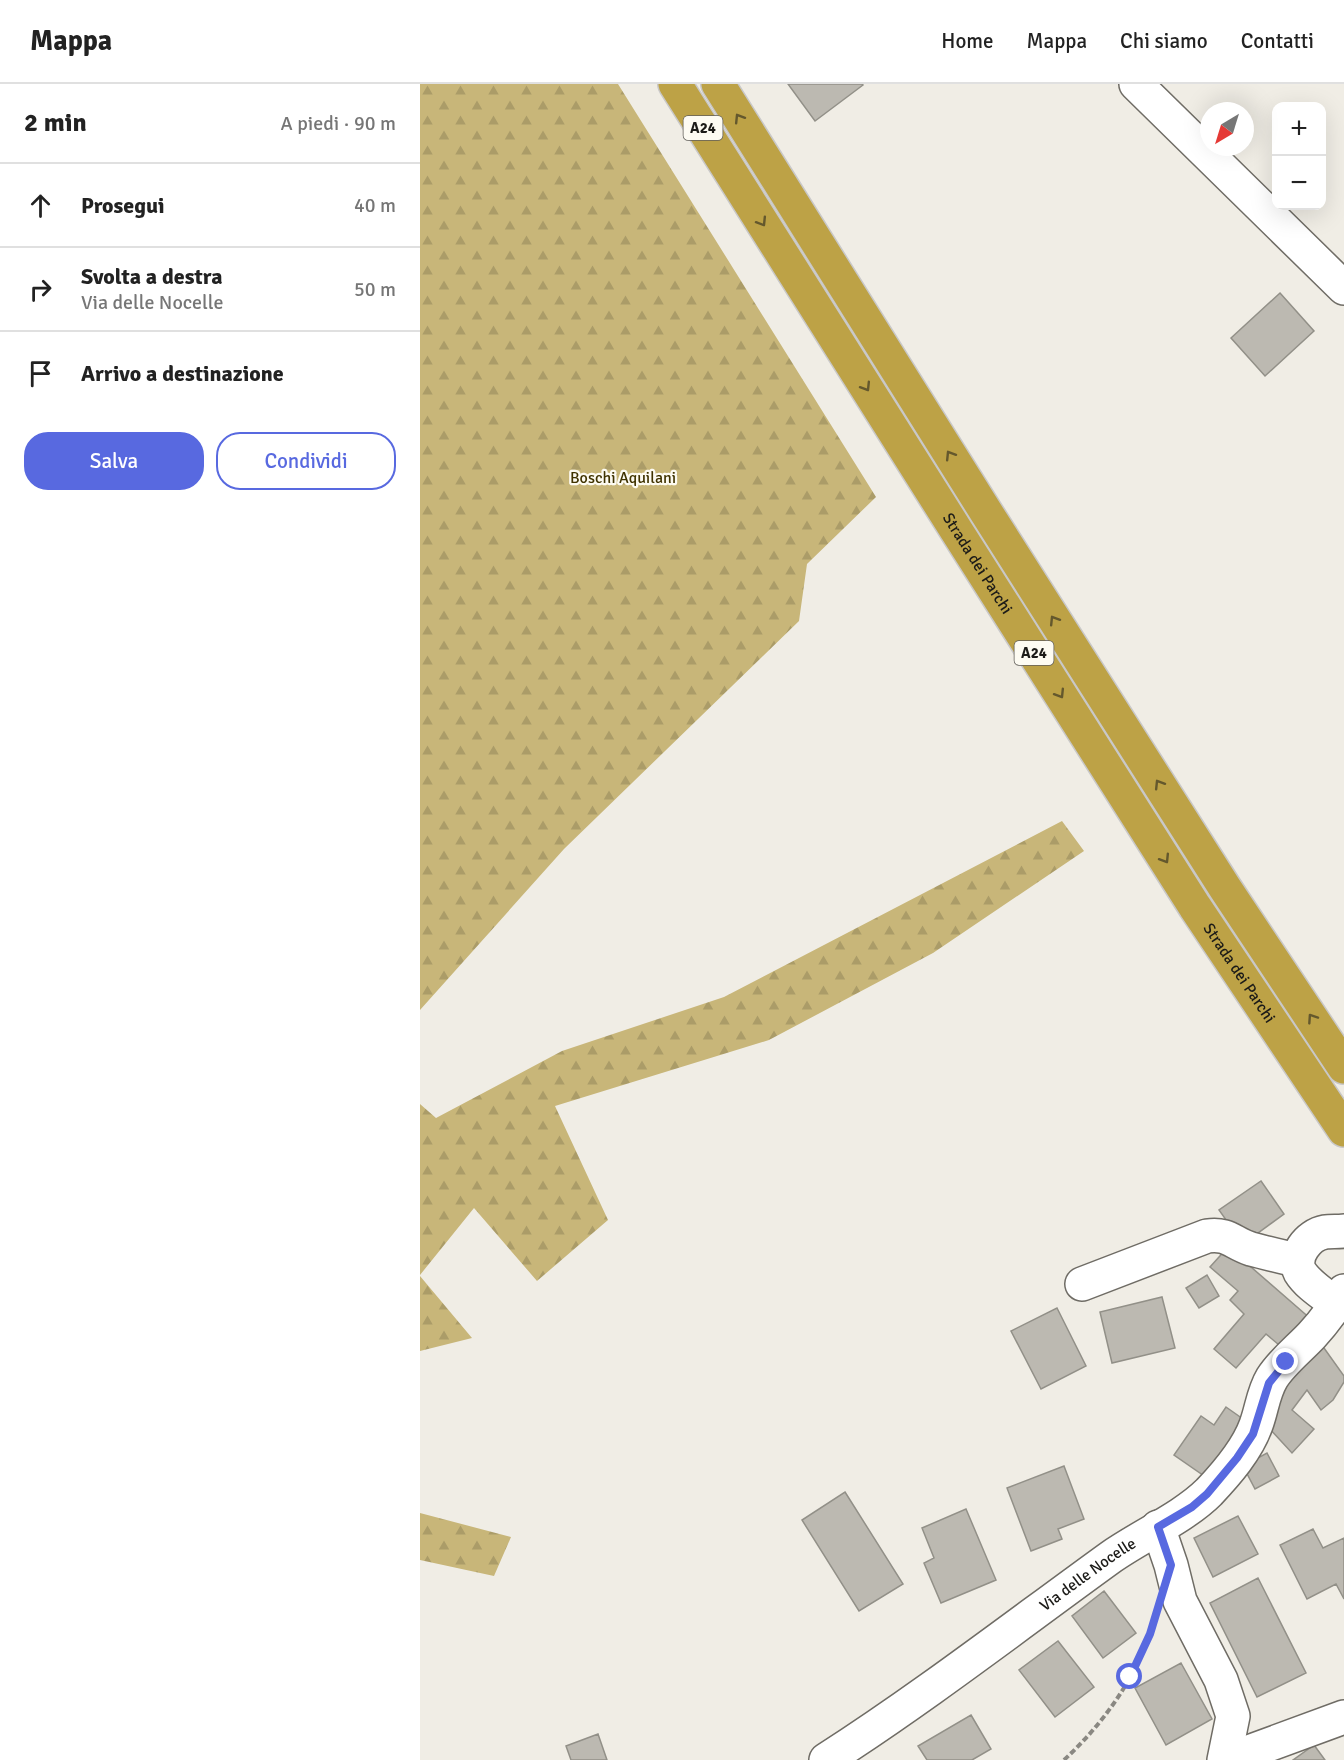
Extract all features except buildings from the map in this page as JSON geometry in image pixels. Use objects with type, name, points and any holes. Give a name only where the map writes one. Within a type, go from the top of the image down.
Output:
[{"type":"highway","name":"Strada dei Parchi","points":[[675,84],[1195,907],[1344,1130]]},
{"type":"highway","name":"A24","points":[[718,84],[1225,888],[1344,1067]]},
{"type":"street","points":[[1136,84],[1344,288]]},
{"type":"street","points":[[1340,1298],[1302,1275],[1297,1260],[1304,1246],[1317,1234],[1344,1231]]},
{"type":"street","points":[[1082,1284],[1207,1236],[1215,1235],[1229,1238],[1248,1248],[1297,1260]]},
{"type":"street","name":"Via delle Nocelle","points":[[826,1760],[1121,1550],[1192,1507],[1207,1494],[1237,1458],[1253,1434],[1265,1392],[1274,1376],[1313,1334],[1340,1298]]},
{"type":"street","points":[[1158,1527],[1180,1601],[1221,1680],[1233,1716],[1225,1760]]},
{"type":"street","points":[[1225,1760],[1344,1717]]},
{"type":"path","points":[[1064,1760],[1087,1739],[1114,1706],[1150,1634],[1156,1614]]},
{"type":"green space","name":"Boschi Aquilani","points":[[420,84],[618,84],[876,497],[807,564],[799,621],[564,849],[420,1010]]},
{"type":"green space","points":[[1062,821],[1084,851],[933,953],[769,1040],[555,1106],[608,1220],[537,1281],[474,1208],[420,1275],[420,1104],[436,1118],[562,1051],[724,997]]},
{"type":"green space","points":[[420,1276],[472,1338],[420,1351]]},
{"type":"green space","points":[[420,1513],[511,1537],[494,1576],[420,1560]]},
{"type":"route","points":[[1130,1677],[1150,1634],[1171,1565],[1158,1527],[1192,1507],[1207,1494],[1237,1458],[1253,1434],[1269,1383],[1286,1362]]}]
